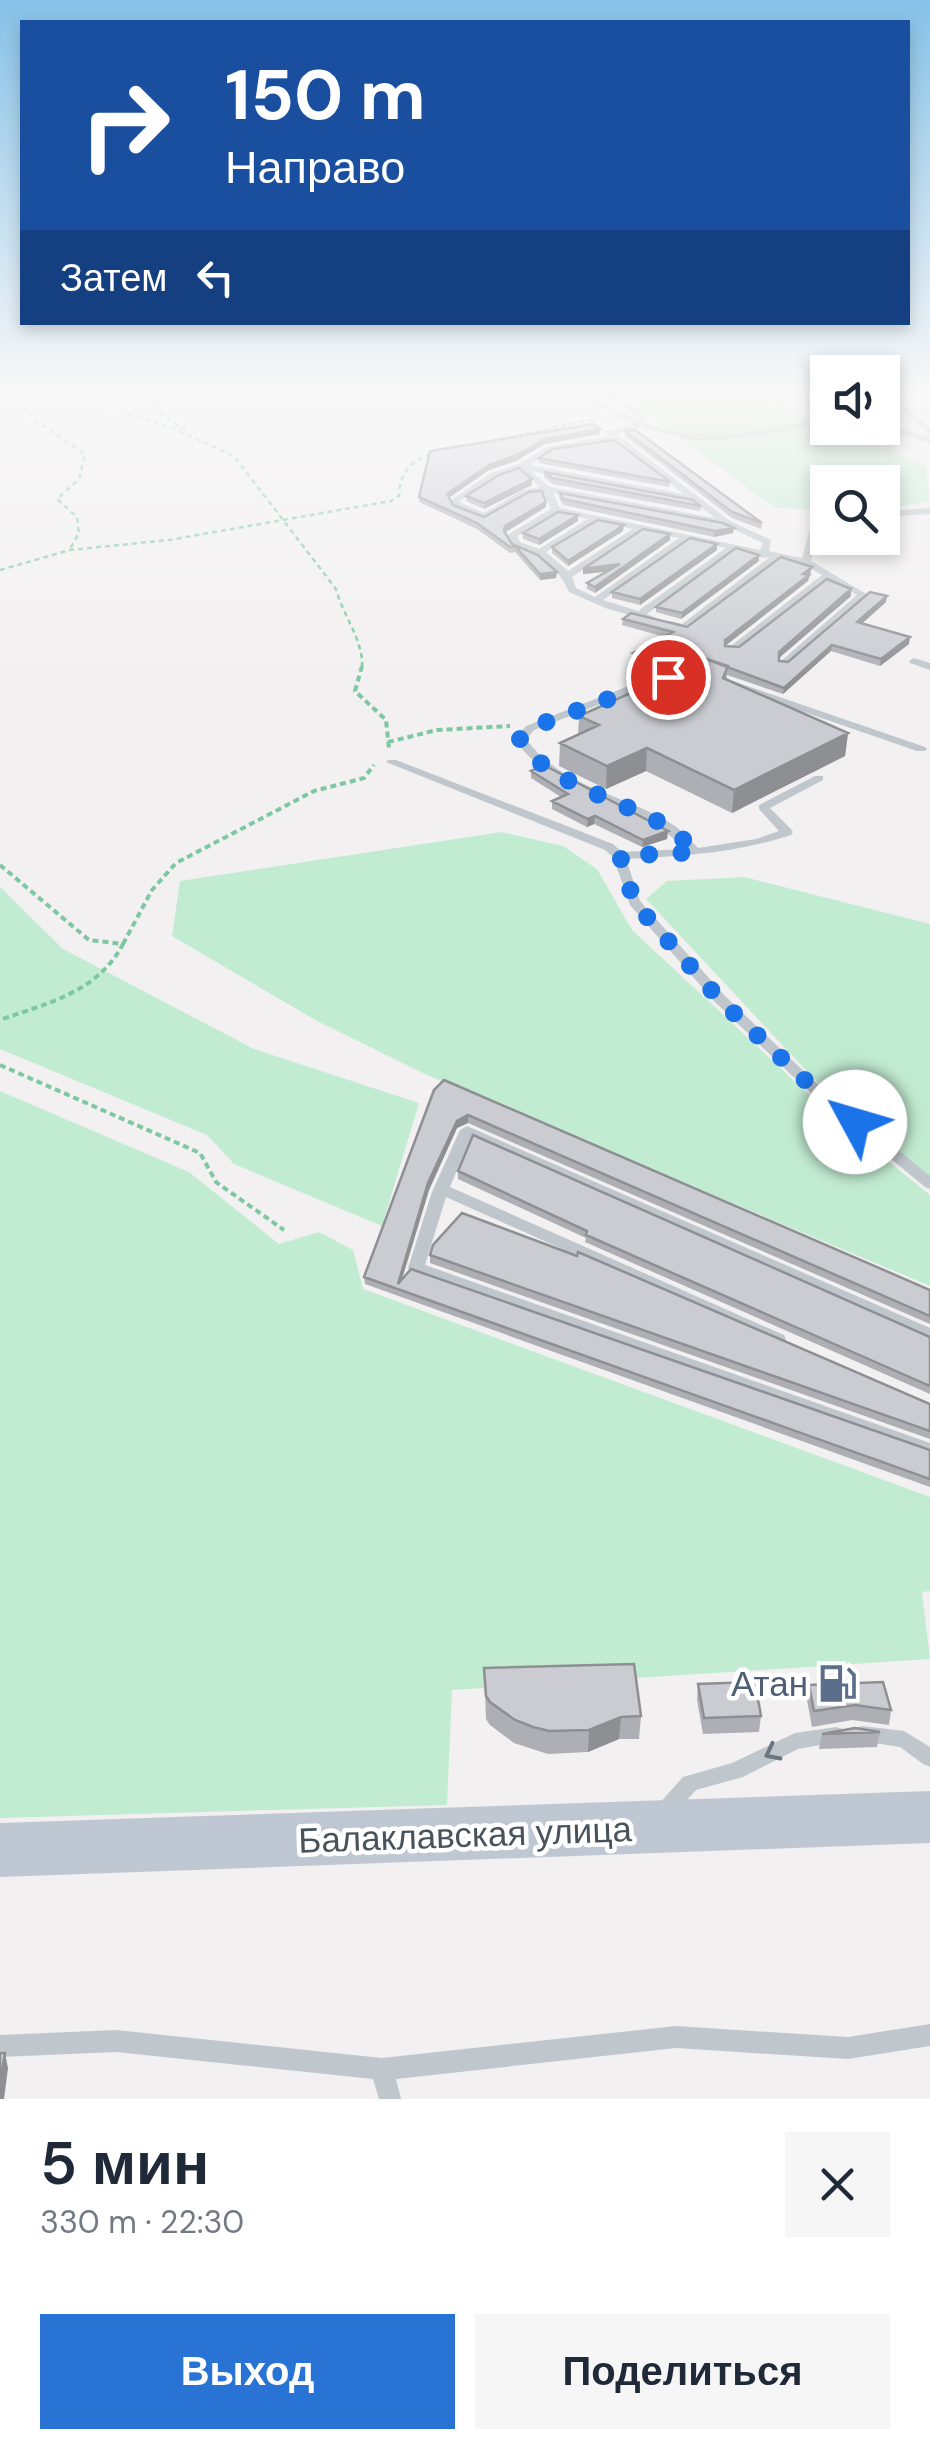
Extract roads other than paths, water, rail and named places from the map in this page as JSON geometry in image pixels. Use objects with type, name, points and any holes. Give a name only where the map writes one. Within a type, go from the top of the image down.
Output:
[{"type":"main road","name":"Балаклавская улица","points":[[0,1850],[930,1817]]},
{"type":"lane","points":[[469,491],[455,500],[456,506],[485,516],[533,491]]},
{"type":"lane","points":[[548,491],[556,510]]},
{"type":"lane","points":[[557,491],[727,523]]},
{"type":"lane","points":[[656,491],[694,498]]},
{"type":"lane","points":[[685,491],[727,523],[768,542],[764,555]]},
{"type":"lane","points":[[776,557],[684,627],[572,590],[567,576],[540,552],[516,544],[512,535],[556,510],[806,562],[863,594],[785,663]]},
{"type":"lane","points":[[900,513],[930,511]]},
{"type":"lane","points":[[540,552],[596,518]]},
{"type":"lane","points":[[567,576],[642,527]]},
{"type":"lane","points":[[598,599],[689,536]]},
{"type":"lane","points":[[640,615],[734,547]]},
{"type":"lane","points":[[806,562],[810,547]]},
{"type":"lane","points":[[732,649],[828,575]]},
{"type":"lane","points":[[914,661],[930,667]]},
{"type":"lane","points":[[694,670],[643,684],[530,728],[520,739],[544,766],[670,827],[696,852]]},
{"type":"lane","points":[[712,676],[921,749]]},
{"type":"lane","points":[[391,758],[609,847],[620,856],[634,902],[720,1000],[809,1084],[930,1184]]},
{"type":"lane","points":[[620,856],[696,852],[758,842],[787,832],[763,807],[819,778]]},
{"type":"lane","points":[[930,1335],[467,1130],[416,1268],[930,1450]]},
{"type":"lane","points":[[442,1189],[786,1342]]},
{"type":"lane","points":[[649,1828],[690,1783],[736,1771],[795,1741],[852,1732],[904,1739],[930,1758]]},
{"type":"lane","points":[[0,2046],[116,2041],[382,2068],[676,2037],[848,2048],[930,2035]]},
{"type":"lane","points":[[382,2068],[390,2099]]},
{"type":"place","name":"Атан","points":[[838,1684]]}]
